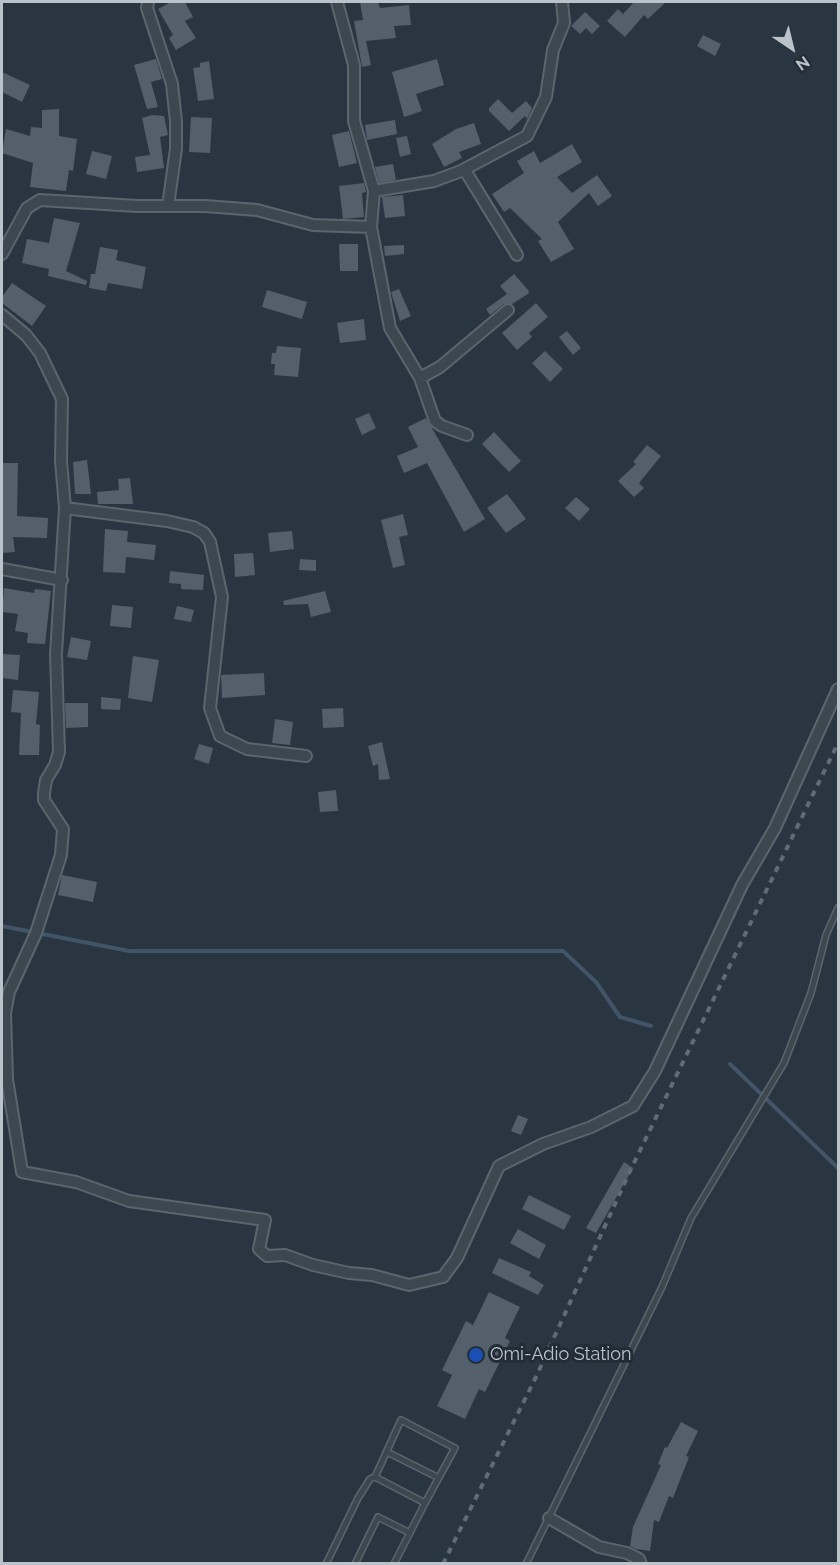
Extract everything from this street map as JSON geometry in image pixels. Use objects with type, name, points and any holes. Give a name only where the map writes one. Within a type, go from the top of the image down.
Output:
[{"type":"street","points":[[148,2],[147,8],[172,84],[176,121],[176,149],[168,206]]},
{"type":"street","points":[[337,2],[354,65],[354,121],[374,191],[371,227],[382,300],[390,328],[399,347],[420,378],[435,421],[467,435]]},
{"type":"street","points":[[374,191],[434,181],[461,171],[527,136],[546,97],[552,50],[564,23],[562,2]]},
{"type":"street","points":[[461,171],[472,179],[517,255]]},
{"type":"street","points":[[2,254],[27,208],[40,200],[257,210],[313,225],[371,227]]},
{"type":"street","points":[[420,378],[440,367],[508,310]]},
{"type":"street","points":[[2,315],[26,335],[40,353],[62,399],[61,461],[65,508],[56,654],[59,753],[46,780],[44,793],[44,800],[63,829],[61,855],[36,933],[9,992],[5,1013],[7,1079],[22,1172],[76,1182],[129,1201],[264,1220],[260,1249],[267,1256],[285,1255],[313,1265],[349,1273],[372,1275],[409,1285],[443,1277],[457,1258],[499,1166],[543,1144],[591,1127],[633,1106],[655,1071],[742,885],[775,828],[838,689]]},
{"type":"street","points":[[65,508],[167,521],[193,527],[204,533],[210,542],[222,597],[210,708],[220,736],[247,749],[306,756]]},
{"type":"street","points":[[2,569],[62,579]]},
{"type":"street","points":[[549,1518],[599,1547],[627,1552],[639,1559],[641,1563]]},
{"type":"lane","points":[[526,1563],[662,1287],[691,1218],[784,1063],[811,993],[826,934],[838,908]]},
{"type":"lane","points":[[375,1478],[401,1420],[455,1448],[394,1563]]},
{"type":"lane","points":[[387,1452],[439,1478]]},
{"type":"lane","points":[[326,1563],[358,1498],[370,1479],[375,1478],[425,1503]]},
{"type":"lane","points":[[355,1563],[378,1517],[410,1533]]},
{"type":"building","points":[[171,2],[185,2],[193,17],[185,21],[196,38],[176,50],[169,38],[173,35],[158,9]]},
{"type":"building","points":[[360,2],[378,2],[380,8],[409,5],[411,25],[394,26],[396,38],[366,41],[371,65],[362,67],[354,21],[363,20]]},
{"type":"building","points":[[634,2],[666,2],[648,19],[644,15],[625,37],[607,21],[618,9],[623,14]]},
{"type":"building","points":[[585,12],[600,26],[592,34],[586,28],[580,34],[571,26]]},
{"type":"building","points":[[703,35],[721,44],[715,56],[697,46]]},
{"type":"building","points":[[156,59],[162,79],[151,82],[158,107],[147,109],[134,65]]},
{"type":"building","points":[[437,59],[444,85],[416,94],[422,111],[404,117],[392,72]]},
{"type":"building","points":[[209,61],[214,99],[198,101],[193,68],[200,67],[200,63]]},
{"type":"building","points":[[2,72],[30,85],[22,102],[2,92]]},
{"type":"building","points":[[498,99],[512,113],[526,101],[532,108],[527,119],[525,116],[509,131],[489,111]]},
{"type":"building","points":[[59,109],[59,136],[77,139],[73,171],[69,170],[66,191],[30,187],[33,163],[2,153],[6,129],[30,136],[31,127],[42,128],[42,110]]},
{"type":"building","points":[[152,115],[164,116],[168,135],[160,137],[164,168],[137,172],[135,157],[150,155],[142,118]]},
{"type":"building","points":[[191,117],[212,118],[210,153],[189,152]]},
{"type":"building","points":[[395,120],[397,134],[367,140],[365,125]]},
{"type":"building","points":[[474,123],[481,144],[459,152],[462,158],[444,167],[432,144],[456,129]]},
{"type":"building","points":[[349,131],[357,163],[339,167],[332,135]]},
{"type":"building","points":[[407,136],[411,154],[400,157],[396,138]]},
{"type":"building","points":[[572,144],[582,162],[557,177],[572,193],[597,175],[612,196],[598,206],[589,193],[558,222],[574,249],[551,262],[538,241],[542,239],[510,208],[504,212],[492,194],[524,173],[517,161],[534,151],[540,163]]},
{"type":"building","points":[[92,151],[112,156],[106,179],[86,174]]},
{"type":"building","points":[[393,164],[396,180],[379,183],[375,167]]},
{"type":"building","points":[[364,183],[366,192],[362,193],[364,217],[343,219],[339,186]]},
{"type":"building","points":[[403,195],[405,216],[385,218],[382,197]]},
{"type":"building","points":[[54,218],[80,223],[66,271],[87,281],[86,285],[48,276],[49,269],[22,263],[27,239],[49,243]]},
{"type":"building","points":[[339,244],[358,244],[358,271],[340,271]]},
{"type":"building","points":[[404,245],[404,254],[385,256],[384,246]]},
{"type":"building","points":[[100,247],[118,250],[116,260],[146,267],[142,289],[108,283],[106,291],[89,288],[91,274],[95,274]]},
{"type":"building","points":[[514,274],[529,291],[528,294],[512,304],[504,304],[490,315],[486,309],[507,294],[500,286]]},
{"type":"building","points":[[12,283],[46,306],[32,326],[2,303],[2,297]]},
{"type":"building","points":[[399,289],[411,316],[400,321],[391,292]]},
{"type":"building","points":[[267,290],[307,302],[302,319],[262,307]]},
{"type":"building","points":[[536,303],[548,317],[529,333],[532,337],[517,350],[502,333]]},
{"type":"building","points":[[364,319],[366,340],[340,343],[337,323]]},
{"type":"building","points":[[567,331],[581,348],[573,355],[559,337]]},
{"type":"building","points":[[277,346],[301,348],[298,377],[274,375],[275,364],[271,364],[272,353],[276,353]]},
{"type":"building","points":[[545,351],[563,369],[550,382],[532,363]]},
{"type":"building","points":[[369,413],[376,428],[362,435],[355,419]]},
{"type":"building","points":[[426,418],[485,519],[464,532],[427,463],[404,473],[397,456],[418,447],[408,427]]},
{"type":"building","points":[[494,432],[521,461],[509,472],[482,444]]},
{"type":"building","points":[[647,445],[661,456],[639,483],[644,488],[634,497],[618,481],[636,464],[633,462]]},
{"type":"building","points":[[87,460],[91,494],[75,494],[73,462]]},
{"type":"building","points":[[2,463],[18,463],[17,516],[48,518],[47,538],[13,537],[15,552],[2,553]]},
{"type":"building","points":[[130,478],[133,504],[98,504],[97,492],[119,490],[118,479]]},
{"type":"building","points":[[507,494],[526,519],[506,533],[487,508]]},
{"type":"building","points":[[576,497],[590,509],[579,521],[565,508]]},
{"type":"building","points":[[403,514],[408,535],[399,537],[405,565],[393,568],[381,520]]},
{"type":"building","points":[[105,529],[128,531],[127,542],[156,545],[154,560],[126,557],[125,573],[103,572]]},
{"type":"building","points":[[292,531],[294,549],[270,552],[268,533]]},
{"type":"building","points":[[253,553],[255,575],[235,577],[234,554]]},
{"type":"building","points":[[300,559],[316,560],[316,571],[299,570]]},
{"type":"building","points":[[170,571],[204,575],[203,590],[181,589],[181,584],[169,583]]},
{"type":"building","points":[[4,588],[34,593],[35,589],[51,591],[45,644],[27,643],[28,633],[15,631],[18,614],[2,612]]},
{"type":"building","points":[[325,591],[331,612],[311,617],[308,604],[284,605],[283,601]]},
{"type":"building","points":[[112,605],[133,607],[131,628],[110,626]]},
{"type":"building","points":[[177,606],[194,610],[191,622],[174,619]]},
{"type":"building","points":[[71,637],[91,641],[87,660],[67,657]]},
{"type":"building","points":[[2,654],[20,655],[18,680],[2,678]]},
{"type":"building","points":[[133,656],[159,660],[152,702],[128,698]]},
{"type":"building","points":[[264,673],[265,695],[222,698],[221,675]]},
{"type":"building","points":[[13,690],[39,692],[36,724],[40,725],[39,755],[19,755],[21,713],[11,712]]},
{"type":"building","points":[[101,697],[121,699],[120,710],[101,709]]},
{"type":"building","points":[[65,703],[88,703],[88,727],[66,728]]},
{"type":"building","points":[[343,708],[344,727],[323,728],[322,709]]},
{"type":"building","points":[[275,719],[293,722],[290,745],[272,743]]},
{"type":"building","points":[[382,742],[390,779],[379,780],[378,764],[373,766],[368,746]]},
{"type":"building","points":[[199,744],[213,748],[209,764],[194,759]]},
{"type":"building","points":[[336,790],[338,811],[320,812],[318,792]]},
{"type":"building","points":[[62,875],[97,882],[93,902],[58,895]]},
{"type":"building","points":[[518,1115],[528,1119],[521,1135],[511,1131]]},
{"type":"building","points":[[624,1162],[633,1168],[596,1233],[586,1228]]},
{"type":"building","points":[[529,1195],[571,1216],[564,1230],[522,1209]]},
{"type":"building","points":[[518,1229],[546,1245],[539,1259],[510,1243]]},
{"type":"building","points":[[499,1258],[531,1272],[529,1276],[544,1285],[538,1295],[492,1273]]},
{"type":"building","name":"Omi-Adio Station","points":[[489,1292],[520,1307],[505,1338],[510,1341],[485,1392],[479,1389],[465,1419],[437,1406],[452,1375],[442,1370],[466,1321],[473,1325]]},
{"type":"building","points":[[681,1422],[698,1431],[686,1456],[689,1457],[673,1498],[669,1496],[659,1522],[654,1520],[650,1551],[636,1549],[630,1546],[633,1527],[661,1465],[658,1464],[665,1447],[667,1448]]},
{"type":"waterway","points":[[2,926],[129,951],[563,951],[596,982],[620,1017],[651,1026]]},
{"type":"waterway","points":[[730,1064],[838,1168]]},
{"type":"railway","points":[[443,1564],[536,1377],[631,1169],[838,743]]},
{"type":"place","name":"Omi-Adio Station","points":[[476,1355]]}]
